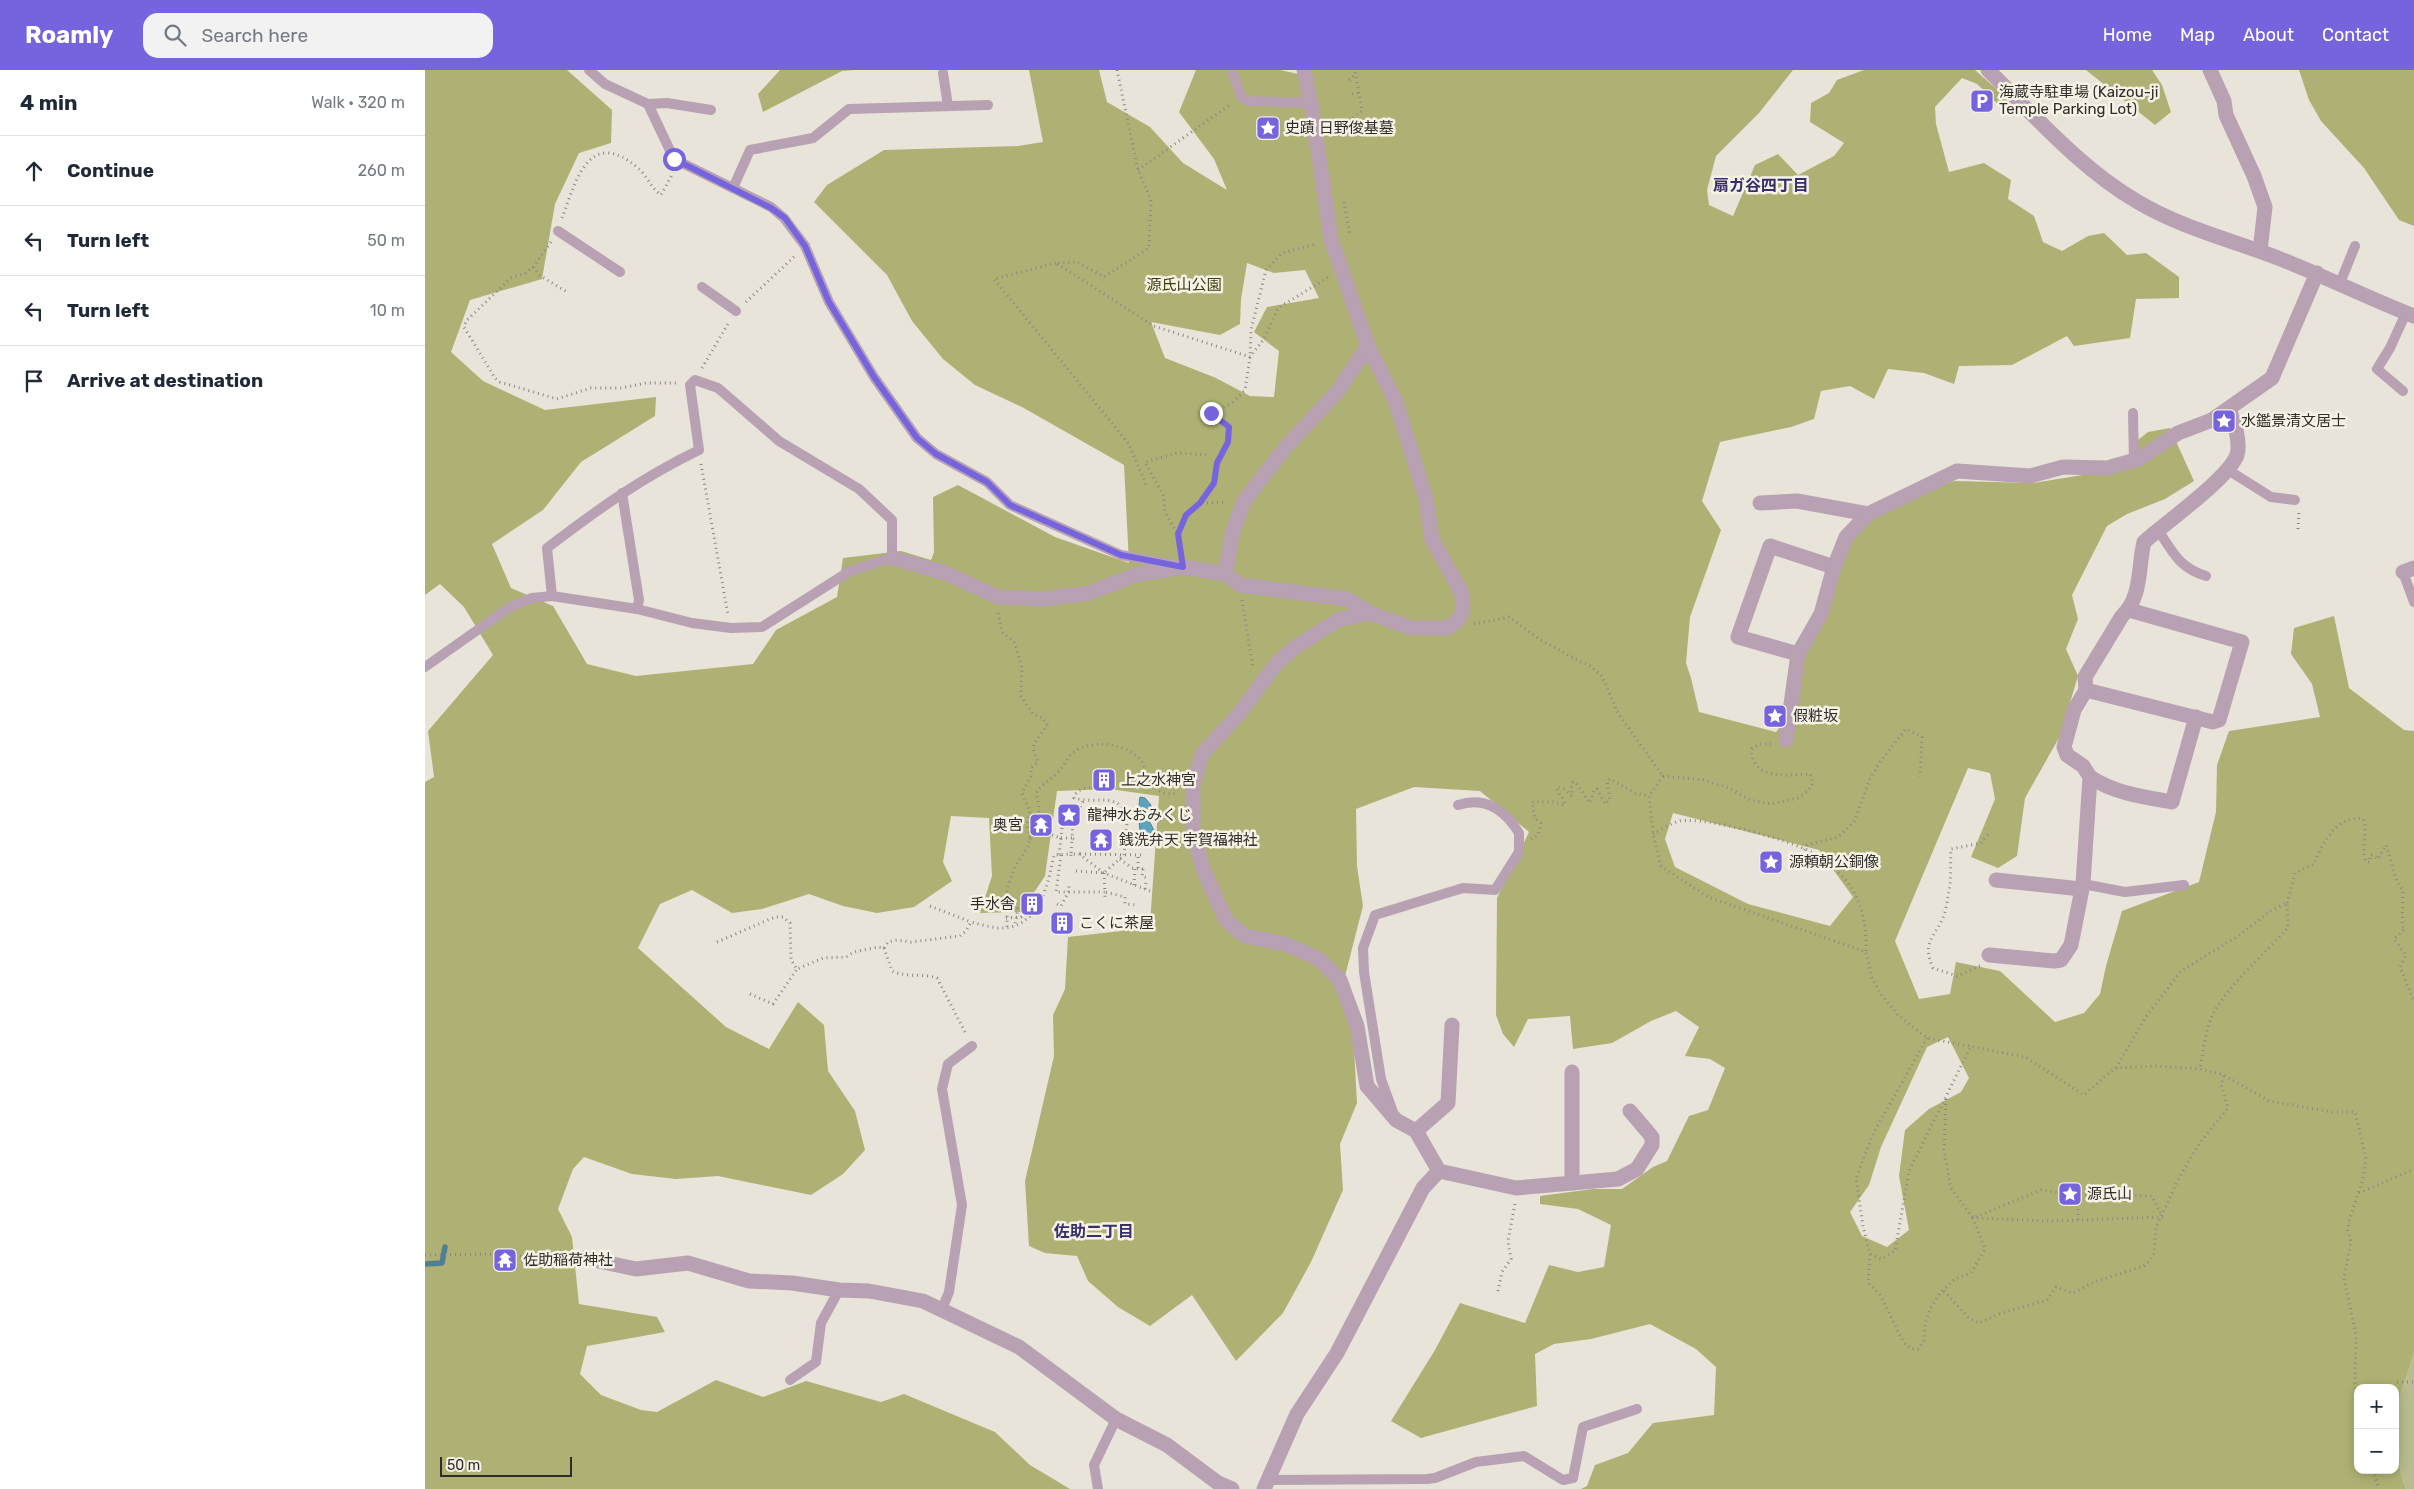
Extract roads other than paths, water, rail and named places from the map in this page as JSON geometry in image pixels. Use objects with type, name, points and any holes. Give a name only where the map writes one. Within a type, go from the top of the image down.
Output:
[{"type":"street","points":[[892,558],[945,573],[998,597],[1043,599],[1089,593],[1135,575],[1183,567],[1225,574],[1240,585],[1347,600],[1370,613],[1411,628],[1448,628],[1458,620],[1462,613],[1461,592],[1431,539],[1426,499],[1396,402],[1368,346],[1331,239],[1311,103],[1304,70]]},
{"type":"street","points":[[1988,70],[2071,151],[2117,188],[2138,202],[2185,226],[2260,251],[2317,273],[2410,314]]},
{"type":"street","points":[[2210,70],[2224,102],[2225,115],[2254,176],[2265,208],[2260,251]]},
{"type":"street","points":[[1786,740],[1798,654],[1821,614],[1834,567],[1846,537],[1868,514],[1957,471],[2030,476],[2063,467],[2107,468],[2134,462],[2178,433],[2212,420],[2273,378],[2317,273]]},
{"type":"street","points":[[1225,574],[1233,531],[1244,501],[1285,448],[1337,392],[1368,346]]},
{"type":"street","points":[[2196,717],[2172,802],[2135,796],[2104,786],[2089,777],[2083,766],[2067,755],[2064,747],[2074,710],[2086,690],[2085,677],[2122,616],[2129,610],[2138,585],[2144,542],[2228,470],[2237,454],[2235,425],[2229,409]]},
{"type":"street","points":[[1760,503],[1797,501],[1868,514]]},
{"type":"street","points":[[1798,654],[1738,637],[1770,546],[1834,567]]},
{"type":"street","points":[[2086,690],[2213,722],[2219,720],[2243,642],[2129,610]]},
{"type":"street","points":[[1370,613],[1338,620],[1297,646],[1277,663],[1203,754],[1193,785],[1193,833],[1203,869],[1226,920],[1245,936],[1285,944],[1319,959],[1340,980],[1357,1026],[1367,1086],[1395,1120],[1416,1131],[1439,1171],[1516,1188],[1618,1179],[1637,1169],[1652,1145],[1652,1137],[1630,1111]]},
{"type":"street","points":[[1989,955],[2061,960],[2071,945],[2082,887],[2089,777]]},
{"type":"street","points":[[1996,880],[2082,887]]},
{"type":"street","points":[[1416,1131],[1448,1103],[1452,1025]]},
{"type":"street","points":[[1572,1072],[1572,1183]]},
{"type":"street","points":[[1265,1485],[1297,1414],[1337,1353],[1423,1188],[1439,1171]]},
{"type":"street","points":[[585,1258],[636,1269],[688,1263],[749,1281],[792,1282],[839,1290],[869,1291],[914,1299],[942,1309],[1019,1347],[1116,1419],[1167,1445],[1218,1483],[1232,1489]]},
{"type":"lane","points":[[589,70],[605,84],[647,104],[667,103],[711,110]]},
{"type":"lane","points":[[1232,70],[1241,97],[1249,101],[1311,103]]},
{"type":"lane","points":[[943,73],[948,106]]},
{"type":"lane","points":[[647,104],[674,159],[771,208],[785,218],[805,246],[829,302],[869,369],[917,438],[936,454],[987,482],[1010,505],[1121,555],[1183,567]]},
{"type":"lane","points":[[733,188],[750,150],[813,138],[849,109],[988,105]]},
{"type":"lane","points":[[557,231],[620,272]]},
{"type":"lane","points":[[2340,283],[2355,246]]},
{"type":"lane","points":[[702,287],[736,311]]},
{"type":"lane","points":[[2403,391],[2377,369],[2410,314]]},
{"type":"lane","points":[[425,667],[510,607],[532,598],[552,596],[637,610],[692,623],[731,628],[762,627],[851,571],[892,558],[892,520],[859,489],[779,441],[718,388],[695,380],[690,386],[699,450],[667,466],[622,493],[547,548],[552,596]]},
{"type":"lane","points":[[2133,413],[2134,462]]},
{"type":"lane","points":[[2228,470],[2271,497],[2295,500]]},
{"type":"lane","points":[[622,493],[639,600],[637,610]]},
{"type":"lane","points":[[2157,530],[2183,565],[2191,571],[2206,576]]},
{"type":"lane","points":[[2409,570],[2414,602]]},
{"type":"lane","points":[[1395,1120],[1381,1078],[1364,972],[1363,948],[1375,915],[1463,888],[1495,890],[1519,852],[1519,833],[1498,810],[1484,802],[1470,801],[1458,805]]},
{"type":"lane","points":[[2082,887],[2125,892],[2184,885]]},
{"type":"lane","points":[[942,1309],[949,1292],[962,1205],[942,1089],[949,1064],[972,1046]]},
{"type":"lane","points":[[789,1380],[816,1362],[821,1323],[839,1290]]},
{"type":"lane","points":[[1265,1485],[1427,1479],[1435,1478],[1476,1462],[1525,1456],[1563,1480],[1573,1478],[1583,1427],[1637,1410]]},
{"type":"lane","points":[[1098,1489],[1094,1465],[1116,1419]]},
{"type":"water","points":[[1140,797],[1145,798],[1151,805],[1147,815],[1155,836],[1151,842],[1144,842],[1142,838],[1139,814]]},
{"type":"waterway","points":[[425,1264],[442,1263],[445,1247]]},
{"type":"place","name":"海蔵寺駐車場 (Kaizou-ji Temple Parking Lot)","points":[[1982,101]]},
{"type":"place","name":"史蹟 日野俊基墓","points":[[1268,128]]},
{"type":"place","name":"水鑑景清文居士","points":[[2224,421]]},
{"type":"place","name":"假粧坂","points":[[1775,716]]},
{"type":"place","name":"上之水神宮","points":[[1104,780]]},
{"type":"place","name":"龍神水おみくじ","points":[[1069,815]]},
{"type":"place","name":"奥宮","points":[[1041,825]]},
{"type":"place","name":"銭洗弁天 宇賀福神社","points":[[1101,840]]},
{"type":"place","name":"源頼朝公銅像","points":[[1771,862]]},
{"type":"place","name":"手水舎","points":[[1032,904]]},
{"type":"place","name":"こくに茶屋","points":[[1062,923]]},
{"type":"place","name":"源氏山","points":[[2070,1194]]},
{"type":"place","name":"佐助稲荷神社","points":[[505,1260]]},
{"type":"district","name":"扇ガ谷四丁目","points":[[1761,185]]},
{"type":"district","name":"佐助二丁目","points":[[1094,1231]]},
{"type":"park label","name":"源氏山公園","points":[[1184,285]]}]
